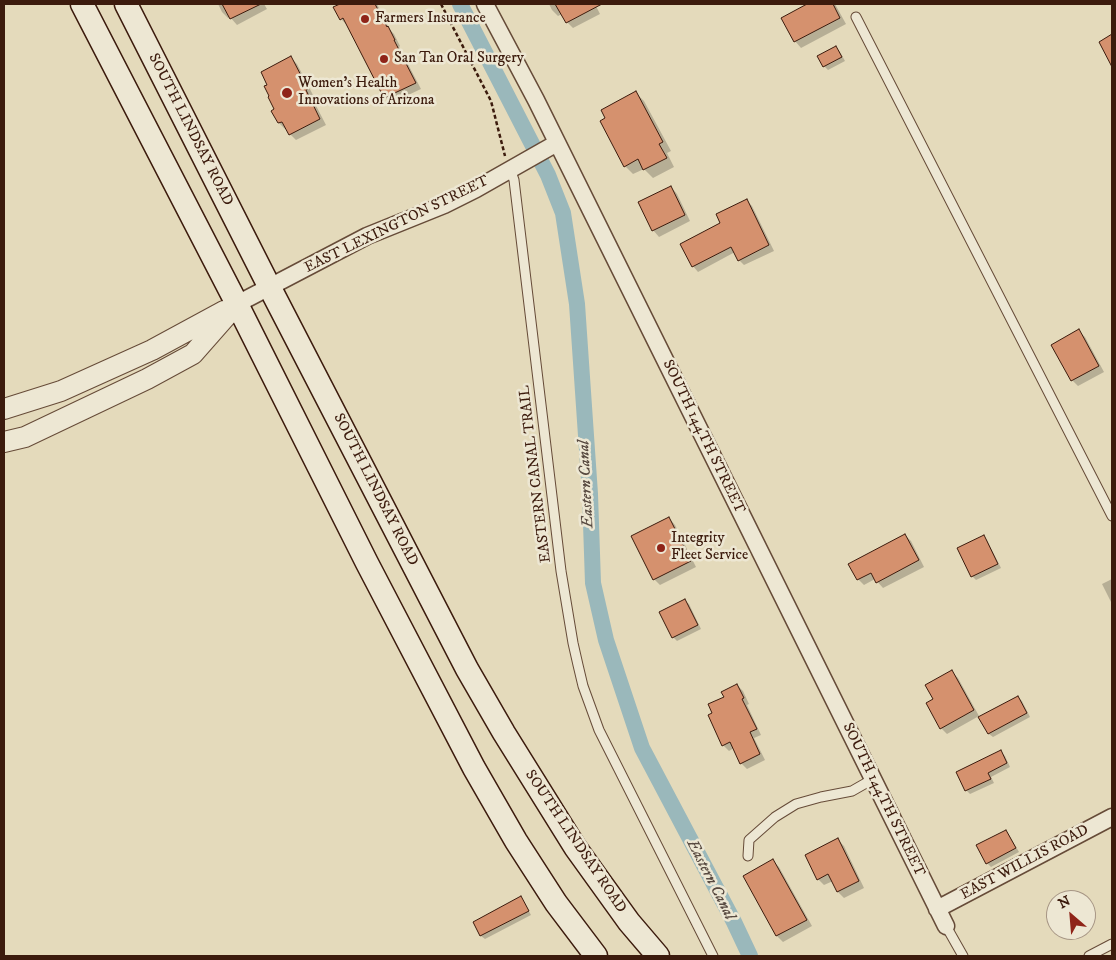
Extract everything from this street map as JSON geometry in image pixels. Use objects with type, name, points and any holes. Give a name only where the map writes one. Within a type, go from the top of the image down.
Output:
[{"type":"main road","points":[[82,4],[237,304],[367,563],[474,768],[516,841],[556,903],[596,956]]},
{"type":"main road","name":"SOUTH LINDSAY ROAD","points":[[126,4],[467,669],[504,733],[575,846],[629,922],[658,956]]},
{"type":"street","name":"SOUTH 144TH STREET","points":[[485,4],[536,100],[552,146],[946,926]]},
{"type":"street","name":"EAST LEXINGTON STREET","points":[[237,304],[367,236],[444,205],[552,146]]},
{"type":"street","points":[[4,409],[62,391],[152,350],[237,304]]},
{"type":"street","points":[[4,442],[25,437],[147,379],[193,354],[237,304]]},
{"type":"street","name":"EAST WILLIS ROAD","points":[[937,909],[1112,817]]},
{"type":"lane","points":[[856,17],[1112,516]]},
{"type":"lane","name":"EASTERN CANAL TRAIL","points":[[515,167],[515,190],[561,571],[572,643],[599,730],[713,956]]},
{"type":"lane","points":[[748,856],[749,840],[775,816],[796,804],[852,791],[873,779]]},
{"type":"lane","points":[[946,926],[963,956]]},
{"type":"lane","points":[[1089,956],[1112,944]]},
{"type":"path","points":[[441,4],[491,101],[506,158],[515,167]]},
{"type":"building","points":[[222,4],[261,4],[230,19]]},
{"type":"building","name":"San Tan Oral Surgery","points":[[340,4],[375,4],[416,83],[384,98],[343,18],[340,20],[333,7]]},
{"type":"building","points":[[555,4],[602,4],[566,23]]},
{"type":"building","points":[[807,4],[833,4],[840,18],[794,42],[781,18]]},
{"type":"building","points":[[1112,34],[1112,67],[1099,42]]},
{"type":"building","points":[[836,46],[842,57],[823,67],[817,56]]},
{"type":"building","name":"Women's Health Innovations of Arizona","points":[[291,56],[308,89],[306,90],[320,119],[289,135],[282,122],[278,123],[271,111],[274,109],[264,86],[267,85],[261,72]]},
{"type":"building","points":[[636,91],[663,142],[659,144],[667,158],[643,170],[638,159],[624,167],[600,121],[605,118],[601,110]]},
{"type":"building","points":[[671,186],[685,215],[652,231],[638,202]]},
{"type":"building","points":[[747,199],[769,245],[738,261],[731,247],[692,267],[680,244],[720,223],[716,214]]},
{"type":"building","points":[[1079,329],[1099,366],[1071,381],[1051,345]]},
{"type":"building","name":"Integrity Fleet Service","points":[[669,517],[691,561],[653,580],[631,536]]},
{"type":"building","points":[[905,534],[919,560],[876,583],[871,573],[857,580],[848,564]]},
{"type":"building","points":[[984,535],[998,564],[971,577],[957,548]]},
{"type":"building","points":[[685,599],[698,625],[672,638],[659,612]]},
{"type":"building","points":[[952,670],[974,710],[940,729],[926,703],[933,699],[925,685]]},
{"type":"building","points":[[737,684],[744,698],[742,699],[757,729],[750,732],[760,754],[740,764],[730,742],[722,746],[708,715],[712,713],[708,704],[724,697],[721,692]]},
{"type":"building","points":[[1018,696],[1027,713],[988,734],[978,717]]},
{"type":"building","points":[[1001,750],[1007,763],[988,773],[991,779],[965,791],[956,772]]},
{"type":"building","points":[[1006,830],[1016,848],[986,864],[976,845]]},
{"type":"building","points":[[838,838],[859,881],[837,892],[828,874],[817,880],[805,855]]},
{"type":"building","points":[[773,859],[807,920],[776,936],[743,876]]},
{"type":"building","points":[[521,896],[529,911],[480,936],[473,922]]},
{"type":"waterway","name":"Eastern Canal","points":[[460,4],[548,175],[563,213],[577,304],[590,494],[593,583],[606,640],[642,748],[750,956]]},
{"type":"place","name":"Farmers Insurance","points":[[365,19]]},
{"type":"place","name":"San Tan Oral Surgery","points":[[384,59]]},
{"type":"place","name":"Women's Health Innovations of Arizona","points":[[287,93]]},
{"type":"place","name":"Integrity Fleet Service","points":[[661,548]]}]
